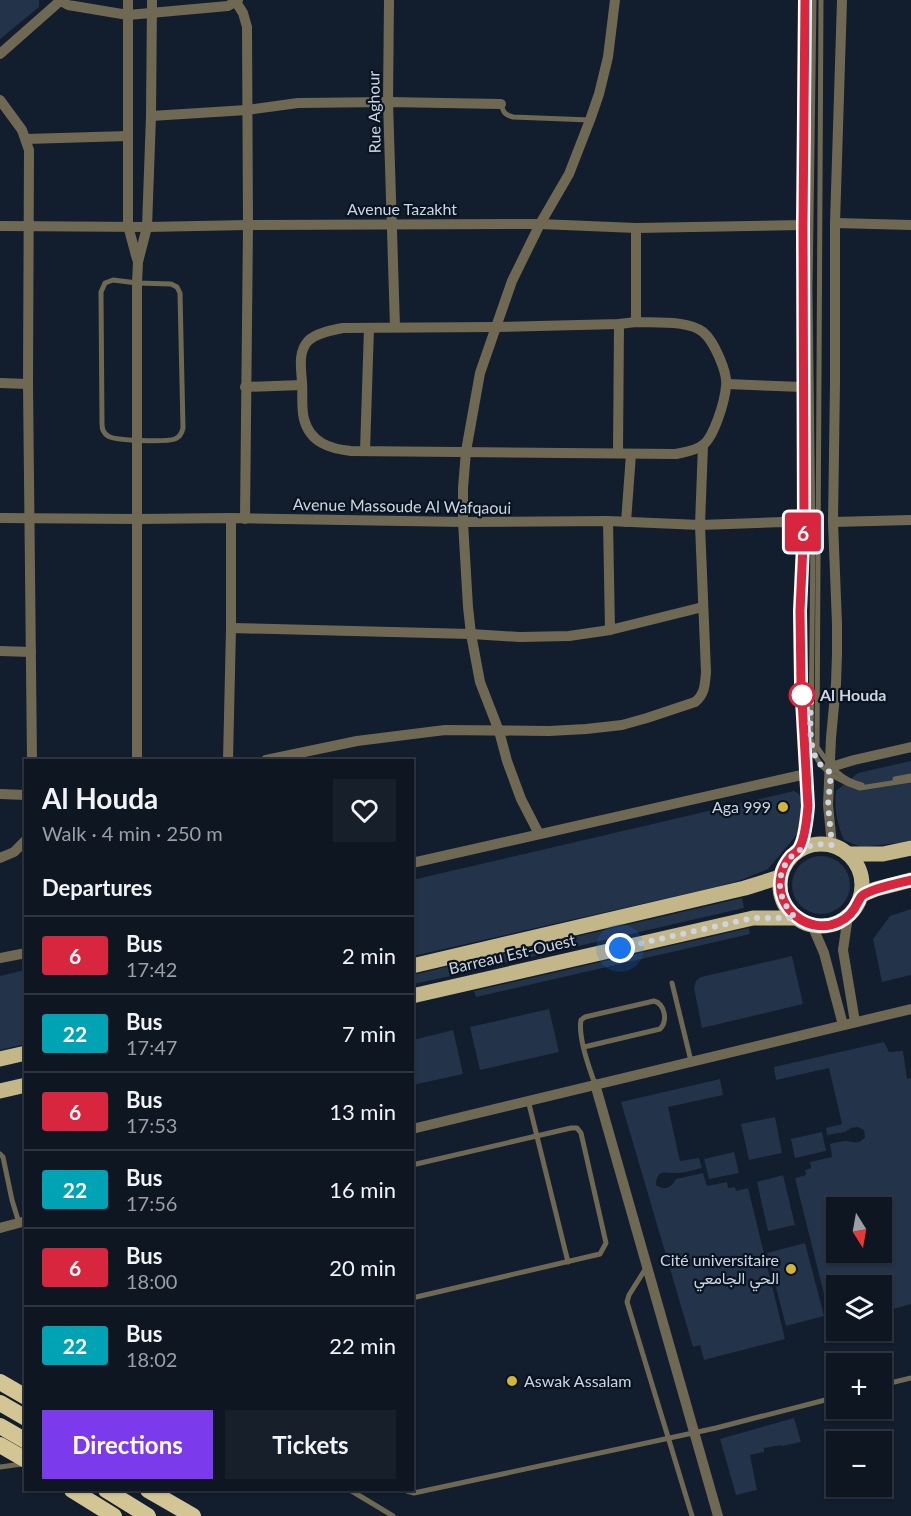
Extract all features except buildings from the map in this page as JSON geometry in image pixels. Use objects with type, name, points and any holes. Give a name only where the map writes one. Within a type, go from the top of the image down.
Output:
[{"type":"highway","points":[[0,1382],[24,1396]]},
{"type":"highway","points":[[0,1403],[24,1417]]},
{"type":"highway","points":[[0,1426],[24,1440]]},
{"type":"highway","points":[[0,1445],[24,1461]]},
{"type":"highway","points":[[74,1491],[114,1516]]},
{"type":"highway","points":[[108,1491],[148,1516]]},
{"type":"highway","points":[[150,1491],[193,1516]]},
{"type":"main road","points":[[815,844],[832,845],[849,854],[856,863],[863,884],[861,896],[854,910],[840,921],[831,925],[812,925],[796,918],[785,904],[781,895],[780,877],[787,862],[798,850],[815,844]]},
{"type":"main road","points":[[849,854],[883,854],[911,848]]},
{"type":"main road","name":"Barreau Est-Ouest","points":[[414,966],[745,888],[780,877]]},
{"type":"main road","points":[[861,896],[876,889],[911,880]]},
{"type":"main road","name":"Barreau Est-Ouest","points":[[414,996],[753,918],[796,918]]},
{"type":"main road","points":[[0,1059],[24,1053]]},
{"type":"main road","points":[[0,1091],[24,1085]]},
{"type":"street","points":[[0,54],[59,0],[68,5],[128,15],[228,6],[237,1],[246,27],[248,225],[245,519]]},
{"type":"street","points":[[128,0],[128,226],[138,262]]},
{"type":"street","points":[[137,759],[137,283],[138,262],[147,227],[152,0]]},
{"type":"street","name":"Rue Aghour","points":[[388,0],[388,102],[394,327]]},
{"type":"street","points":[[539,834],[510,771],[499,731],[480,682],[471,634],[463,522],[466,451],[480,373],[512,281],[540,224],[569,174],[599,94],[608,57],[615,0]]},
{"type":"street","points":[[798,850],[807,824],[808,803],[800,611],[804,523],[805,0]]},
{"type":"street","points":[[832,845],[828,805],[837,644],[833,522],[835,223],[842,0]]},
{"type":"street","points":[[0,100],[22,130],[29,150],[28,384],[32,759]]},
{"type":"street","points":[[151,116],[247,110],[298,103],[501,104]]},
{"type":"street","points":[[27,139],[128,136]]},
{"type":"street","points":[[835,223],[911,225]]},
{"type":"street","name":"Avenue Tazakht","points":[[0,226],[540,224],[636,228],[803,225]]},
{"type":"street","points":[[636,228],[636,322]]},
{"type":"street","points":[[636,322],[686,324],[702,332],[713,344],[727,384],[712,434],[703,445],[689,452],[676,454],[351,451],[323,445],[311,433],[304,420],[300,357],[308,341],[322,333],[343,328],[394,327],[495,327],[636,322]]},
{"type":"street","points":[[618,453],[619,324]]},
{"type":"street","points":[[364,451],[369,328]]},
{"type":"street","points":[[0,383],[28,384]]},
{"type":"street","points":[[727,384],[803,387]]},
{"type":"street","points":[[245,387],[302,385]]},
{"type":"street","points":[[271,759],[357,741],[446,730],[586,729],[622,725],[695,702],[703,693],[705,679],[700,525],[703,445]]},
{"type":"street","points":[[626,522],[630,454]]},
{"type":"street","name":"Avenue Massoude Al Wafqaoui","points":[[0,518],[608,521],[700,525],[804,523]]},
{"type":"street","points":[[228,759],[231,518]]},
{"type":"street","points":[[833,522],[911,520]]},
{"type":"street","points":[[608,521],[610,630]]},
{"type":"street","points":[[231,628],[520,637],[569,636],[610,630],[703,607]]},
{"type":"street","points":[[0,651],[31,652]]},
{"type":"street","points":[[831,770],[854,760],[911,747]]},
{"type":"street","points":[[414,863],[806,774]]},
{"type":"street","points":[[0,794],[24,795]]},
{"type":"street","points":[[0,858],[14,852],[24,842]]},
{"type":"street","points":[[848,916],[843,950],[855,1022]]},
{"type":"street","points":[[812,925],[824,953],[843,1025]]},
{"type":"street","points":[[0,958],[24,952]]},
{"type":"street","points":[[414,1128],[911,1009]]},
{"type":"street","points":[[594,1084],[718,1516]]},
{"type":"street","points":[[0,1228],[22,1222]]},
{"type":"lane","points":[[814,0],[810,289],[813,537],[811,739],[818,762],[845,778],[865,785],[911,778]]},
{"type":"lane","points":[[821,0],[817,747],[831,770]]},
{"type":"lane","points":[[501,104],[502,111],[513,117],[590,120]]},
{"type":"lane","points":[[110,280],[171,284],[177,287],[180,293],[182,432],[173,440],[136,440],[108,436],[102,428],[101,291],[103,285],[110,280]]},
{"type":"lane","points":[[672,983],[691,1061]]},
{"type":"lane","points":[[584,1047],[660,1029],[664,1026],[665,1021],[662,1006],[659,1002],[654,1001],[585,1017],[581,1020],[584,1047],[594,1084]]},
{"type":"lane","points":[[528,1100],[568,1262]]},
{"type":"lane","points":[[414,1165],[577,1128],[606,1243],[600,1254],[414,1298]]},
{"type":"lane","points":[[0,1154],[3,1157],[12,1200],[22,1222]]},
{"type":"lane","points":[[0,1179],[7,1177]]},
{"type":"lane","points":[[647,1266],[627,1302],[692,1516]]},
{"type":"lane","points":[[892,1383],[911,1378]]},
{"type":"lane","points":[[409,1491],[414,1493],[668,1438],[826,1399]]},
{"type":"lane","points":[[0,1467],[24,1462]]},
{"type":"lane","points":[[352,1491],[393,1516]]},
{"type":"shaded area","points":[[0,0],[39,0],[39,7],[0,39]]},
{"type":"shaded area","points":[[911,761],[911,840],[861,847],[844,840],[835,804],[836,791],[858,773]]},
{"type":"shaded area","points":[[794,791],[799,794],[802,803],[801,826],[797,834],[768,869],[741,880],[414,956],[414,880]]},
{"type":"shaded area","points":[[821,856],[837,861],[845,869],[850,885],[845,901],[837,909],[821,914],[805,909],[797,901],[792,885],[797,869],[805,861]]},
{"type":"shaded area","points":[[742,898],[744,908],[470,971],[467,962]]},
{"type":"shaded area","points":[[911,909],[911,975],[882,982],[873,939],[890,916]]},
{"type":"shaded area","points":[[749,928],[750,934],[476,997],[474,991]]},
{"type":"shaded area","points":[[792,956],[803,1004],[702,1028],[694,988],[696,981],[701,977]]},
{"type":"shaded area","points":[[454,965],[456,975],[414,984],[414,975]]},
{"type":"shaded area","points":[[24,970],[24,1044],[0,1050],[0,976]]},
{"type":"shaded area","points":[[549,1009],[559,1052],[480,1070],[470,1027]]},
{"type":"shaded area","points":[[453,1030],[463,1074],[414,1085],[414,1040]]},
{"type":"shaded area","points":[[884,1042],[889,1052],[903,1051],[907,1079],[911,1078],[911,1304],[892,1309],[892,1275],[826,1275],[826,1302],[795,1178],[806,1175],[805,1170],[811,1168],[810,1162],[832,1157],[830,1144],[863,1140],[864,1130],[858,1127],[827,1135],[826,1128],[842,1124],[829,1068],[776,1080],[774,1067]]},
{"type":"shaded area","points":[[720,1079],[723,1095],[668,1107],[680,1161],[699,1158],[702,1168],[680,1173],[662,1173],[658,1176],[656,1185],[667,1188],[676,1179],[703,1173],[707,1186],[727,1182],[728,1188],[735,1187],[736,1191],[748,1188],[785,1339],[704,1360],[700,1345],[693,1347],[621,1102]]},
{"type":"shaded area","points":[[775,1117],[782,1153],[749,1160],[741,1124]]},
{"type":"shaded area","points":[[822,1132],[826,1151],[795,1158],[791,1139]]},
{"type":"shaded area","points":[[734,1152],[739,1173],[709,1179],[704,1159]]},
{"type":"shaded area","points":[[783,1175],[795,1225],[768,1231],[757,1182]]},
{"type":"shaded area","points":[[805,1243],[824,1316],[786,1326],[767,1253]]},
{"type":"shaded area","points":[[794,1418],[801,1442],[764,1448],[764,1452],[750,1455],[757,1490],[736,1495],[720,1439]]},
{"type":"bus line","name":"6","points":[[805,0],[804,523],[800,611],[801,682],[808,806],[807,824],[798,850],[787,862],[780,877],[781,895],[796,918],[812,925],[831,925],[848,916],[861,896],[876,889],[911,880]]},
{"type":"place","name":"Al Houda","points":[[802,695]]},
{"type":"place","name":"Aga 999","points":[[783,807]]},
{"type":"place","name":"Cité universitaire الحي الجامعي","points":[[791,1269]]},
{"type":"place","name":"Aswak Assalam","points":[[512,1381]]},
{"type":"route","points":[[620,948],[753,918],[796,918],[781,895],[780,877],[783,869],[792,856],[806,846],[824,843],[832,845],[828,805],[831,773],[818,762],[814,752],[811,739],[811,695],[802,695]]}]
